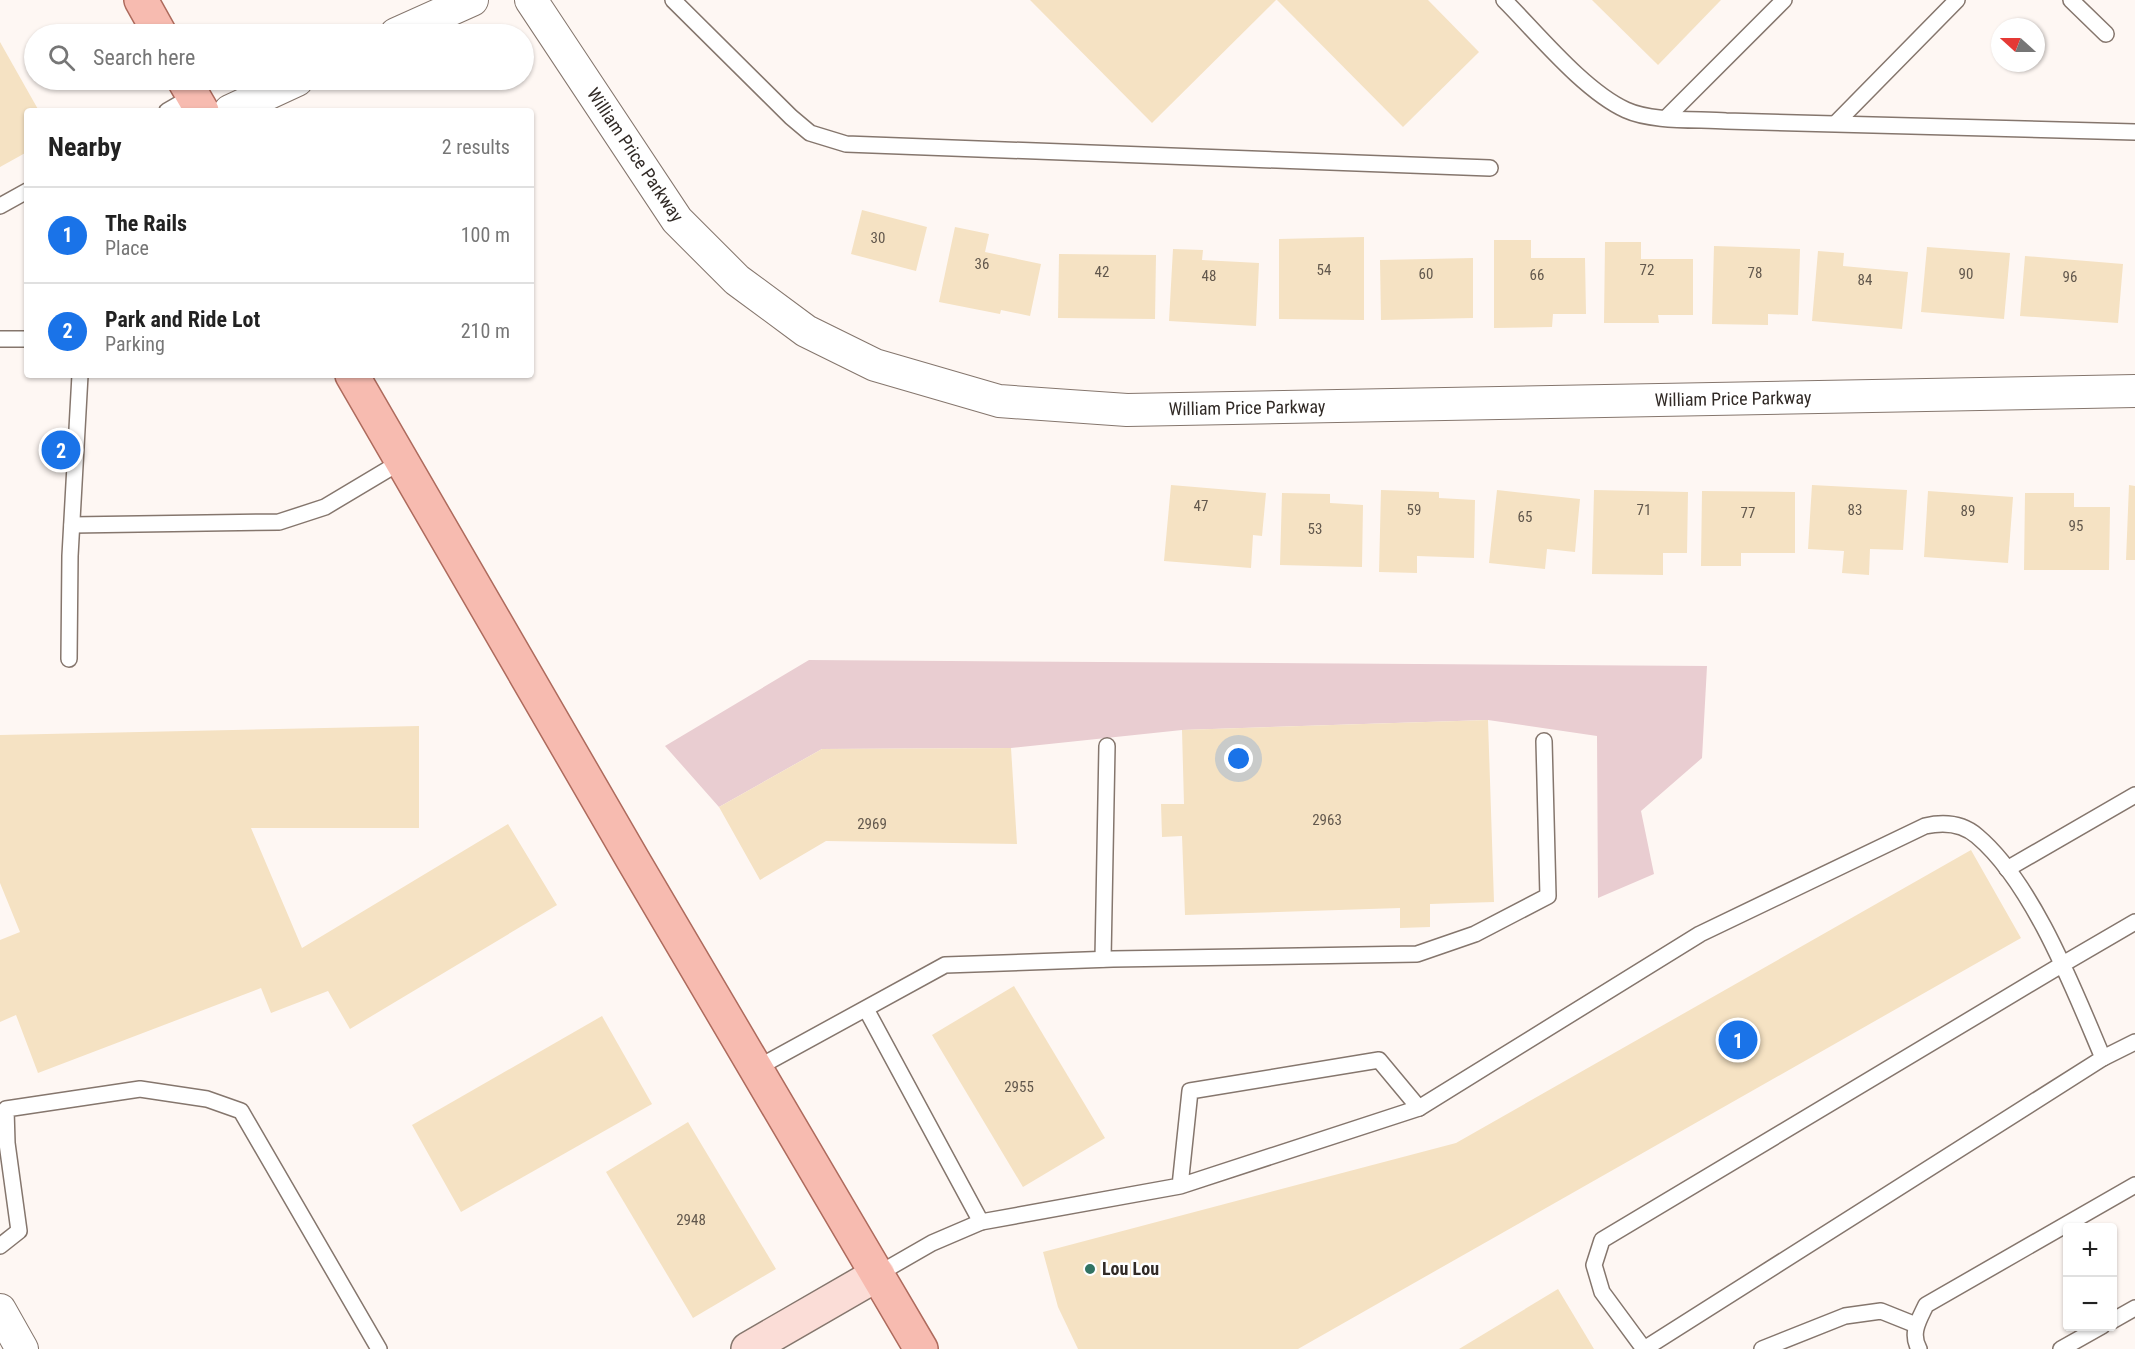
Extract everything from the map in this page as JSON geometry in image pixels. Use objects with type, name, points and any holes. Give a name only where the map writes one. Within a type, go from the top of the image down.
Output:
[{"type":"main road","points":[[141,0],[154,24]]},
{"type":"main road","points":[[354,378],[921,1349]]},
{"type":"street","points":[[418,24],[472,0]]},
{"type":"street","name":"William Price Parkway","points":[[531,0],[677,220],[737,280],[806,331],[875,365],[999,401],[1127,410],[2135,391]]},
{"type":"street","points":[[236,108],[275,90]]},
{"type":"street","points":[[748,1349],[878,1274]]},
{"type":"street","points":[[0,1310],[22,1349]]},
{"type":"lane","points":[[673,0],[810,133],[846,144],[1490,168]]},
{"type":"lane","points":[[1504,0],[1591,87],[1627,110],[1666,118],[2135,132]]},
{"type":"lane","points":[[1666,118],[1784,0]]},
{"type":"lane","points":[[1836,123],[1957,0]]},
{"type":"lane","points":[[2071,0],[2106,34]]},
{"type":"lane","points":[[0,206],[24,193]]},
{"type":"lane","points":[[0,339],[24,339]]},
{"type":"lane","points":[[69,659],[72,525],[80,378]]},
{"type":"lane","points":[[72,525],[279,522],[325,507],[402,461]]},
{"type":"lane","points":[[757,1068],[945,965],[1103,959],[1418,954],[1475,934],[1548,896],[1544,741]]},
{"type":"lane","points":[[1103,959],[1107,746]]},
{"type":"lane","points":[[2007,869],[2135,795]]},
{"type":"lane","points":[[878,1274],[932,1243],[981,1222],[1180,1186],[1419,1108],[1700,934],[1925,826],[1945,822],[1976,834],[2007,869],[2063,964],[2103,1058]]},
{"type":"lane","points":[[2135,922],[1602,1240],[1594,1265],[1602,1292],[1644,1349],[2103,1058],[2135,1042]]},
{"type":"lane","points":[[866,1009],[981,1222]]},
{"type":"lane","points":[[1180,1186],[1190,1091],[1379,1060],[1419,1108]]},
{"type":"lane","points":[[0,1246],[20,1231],[3,1106],[140,1089],[207,1099],[241,1111],[379,1349]]},
{"type":"lane","points":[[1919,1349],[1914,1341],[1916,1325],[1926,1305],[2135,1185]]},
{"type":"lane","points":[[2117,1318],[2135,1308]]},
{"type":"lane","points":[[1762,1349],[1845,1316],[1881,1311],[1916,1325]]},
{"type":"lane","points":[[2061,1349],[2093,1331]]},
{"type":"shaded area","points":[[809,660],[1707,666],[1702,758],[1641,811],[1654,874],[1598,898],[1597,736],[1488,720],[1182,730],[1011,748],[822,749],[719,807],[665,746]]},
{"type":"building","points":[[1030,0],[1276,0],[1152,123]]},
{"type":"building","points":[[1277,0],[1428,0],[1479,52],[1403,127]]},
{"type":"building","points":[[1592,0],[1721,0],[1658,65]]},
{"type":"building","points":[[0,42],[24,84],[24,90],[27,90],[37,108],[24,108],[24,154],[0,167]]},
{"type":"building","points":[[862,210],[927,227],[916,271],[851,254]]},
{"type":"building","points":[[955,227],[989,234],[985,252],[1041,264],[1030,316],[1001,310],[1000,314],[939,302]]},
{"type":"building","points":[[1364,237],[1364,320],[1279,319],[1279,239]]},
{"type":"building","points":[[1494,240],[1531,240],[1531,258],[1585,258],[1586,314],[1553,314],[1552,327],[1494,328]]},
{"type":"building","points":[[1605,242],[1641,242],[1641,259],[1693,259],[1693,315],[1658,315],[1659,323],[1604,323]]},
{"type":"building","points":[[1714,246],[1800,249],[1798,315],[1768,314],[1768,325],[1712,324]]},
{"type":"building","points":[[1927,247],[2010,253],[2004,319],[1921,312]]},
{"type":"building","points":[[1173,249],[1203,250],[1202,260],[1259,263],[1256,326],[1169,321]]},
{"type":"building","points":[[1818,251],[1844,253],[1843,266],[1908,272],[1902,329],[1812,321]]},
{"type":"building","points":[[1059,254],[1156,255],[1155,319],[1058,318]]},
{"type":"building","points":[[2025,256],[2123,264],[2118,323],[2020,316]]},
{"type":"building","points":[[1473,258],[1473,318],[1381,320],[1380,260]]},
{"type":"building","points":[[1171,485],[1266,493],[1262,536],[1253,535],[1251,568],[1164,561]]},
{"type":"building","points":[[1812,485],[1907,490],[1903,550],[1870,549],[1869,575],[1842,573],[1844,551],[1808,549]]},
{"type":"building","points":[[2129,485],[2135,486],[2135,560],[2126,560]]},
{"type":"building","points":[[1381,490],[1439,492],[1439,498],[1475,500],[1474,558],[1417,556],[1417,573],[1379,572]]},
{"type":"building","points":[[1497,490],[1580,499],[1575,552],[1547,549],[1545,569],[1489,563]]},
{"type":"building","points":[[1594,490],[1688,492],[1687,553],[1663,553],[1663,575],[1592,574]]},
{"type":"building","points":[[1702,491],[1795,492],[1795,553],[1741,553],[1741,566],[1701,566]]},
{"type":"building","points":[[1928,491],[2013,497],[2008,563],[1924,557]]},
{"type":"building","points":[[1282,493],[1330,494],[1330,503],[1363,505],[1362,567],[1280,565]]},
{"type":"building","points":[[2025,493],[2074,493],[2074,507],[2110,507],[2109,570],[2024,570]]},
{"type":"building","points":[[1488,720],[1494,902],[1430,904],[1430,927],[1400,928],[1400,908],[1185,915],[1182,836],[1162,837],[1161,804],[1184,804],[1182,730]]},
{"type":"building","points":[[419,726],[419,828],[251,828],[302,948],[508,824],[557,905],[350,1029],[328,991],[271,1013],[261,988],[38,1073],[16,1015],[0,1022],[0,940],[20,932],[0,883],[0,735]]},
{"type":"building","points":[[1011,748],[1017,844],[826,841],[760,880],[719,807],[822,749]]},
{"type":"building","points":[[1971,850],[2021,938],[1298,1349],[1078,1349],[1058,1307],[1043,1252],[1456,1143]]},
{"type":"building","points":[[1014,986],[1105,1138],[1023,1187],[932,1035]]},
{"type":"building","points":[[602,1016],[652,1104],[461,1212],[412,1125]]},
{"type":"building","points":[[688,1122],[776,1269],[693,1318],[606,1172]]},
{"type":"building","points":[[1558,1289],[1594,1349],[1459,1349]]},
{"type":"place","name":"Park and Ride Lot","points":[[61,450]]},
{"type":"place","name":"The Rails","points":[[1738,1040]]},
{"type":"place","name":"Lou Lou","points":[[1090,1269]]}]
